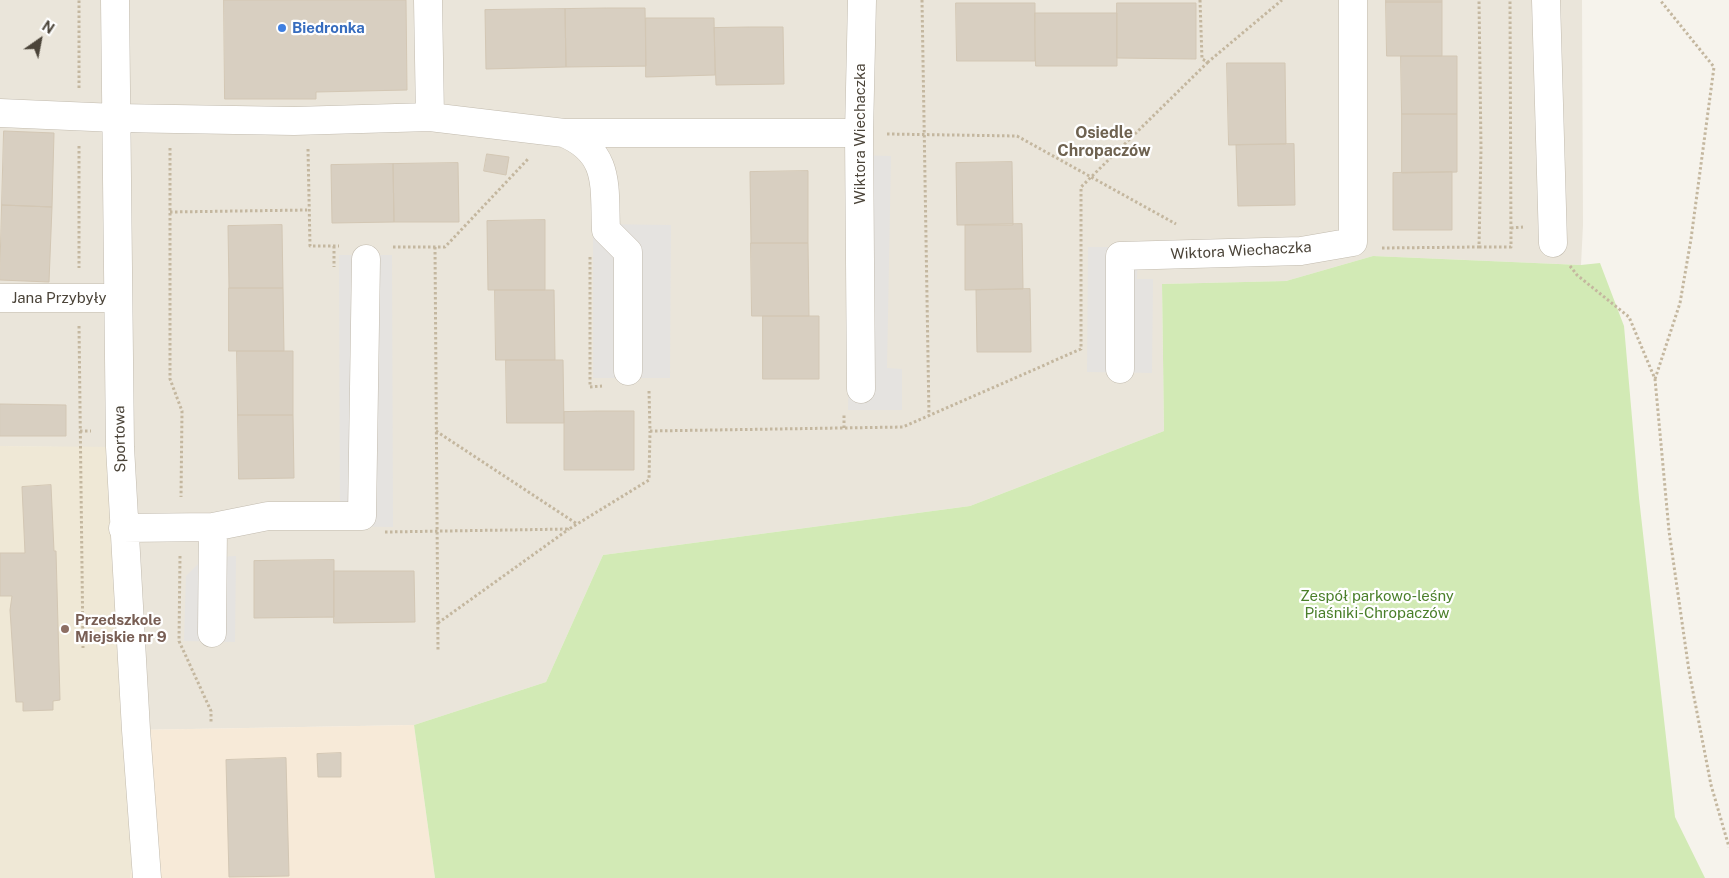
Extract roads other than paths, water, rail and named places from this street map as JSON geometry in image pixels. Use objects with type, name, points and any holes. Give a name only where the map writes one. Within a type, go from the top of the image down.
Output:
[{"type":"street","name":"Sportowa","points":[[115,0],[120,448],[123,528],[147,878]]},
{"type":"street","points":[[428,0],[430,117]]},
{"type":"street","name":"Wiktora Wiechaczka","points":[[861,389],[859,133],[862,0]]},
{"type":"street","name":"Wiktora Wiechaczka","points":[[1120,369],[1120,256],[1301,251],[1353,242],[1353,0]]},
{"type":"street","points":[[1546,0],[1553,243]]},
{"type":"street","points":[[0,113],[79,117],[294,121],[430,117],[564,133],[859,133]]},
{"type":"street","points":[[564,133],[575,138],[596,156],[603,170],[606,230],[628,252],[629,380]]},
{"type":"street","points":[[123,528],[212,528],[268,516],[362,516],[376,253]]},
{"type":"street","name":"Jana Przybyły","points":[[0,298],[118,298]]},
{"type":"street","points":[[212,528],[212,633]]},
{"type":"place","name":"Biedronka","points":[[282,28]]},
{"type":"place","name":"Przedszkole Miejskie nr 9","points":[[65,629]]},
{"type":"district","name":"Osiedle Chropaczów","points":[[1104,142]]},
{"type":"park label","name":"Zespół parkowo-leśny Piaśniki-Chropaczów","points":[[1377,604]]}]
